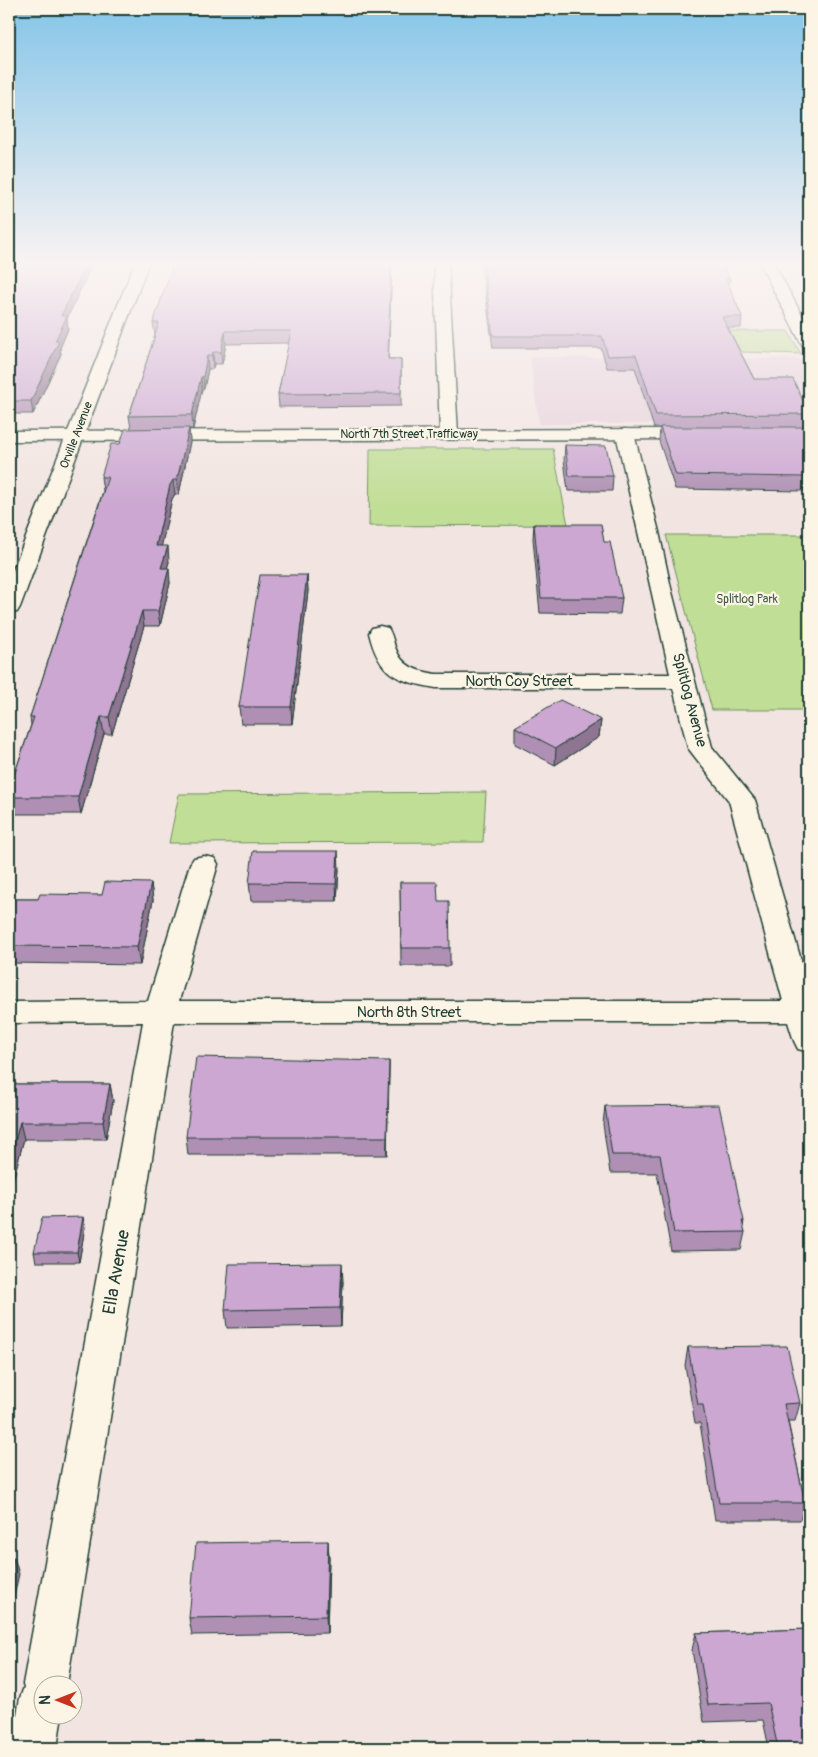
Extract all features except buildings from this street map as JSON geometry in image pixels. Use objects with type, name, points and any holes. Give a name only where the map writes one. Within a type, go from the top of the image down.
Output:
[{"type":"street","name":"Orville Avenue","points":[[9,607],[110,344]]},
{"type":"street","points":[[445,344],[449,434]]},
{"type":"street","name":"Splitlog Avenue","points":[[625,434],[649,532],[660,588],[700,748],[742,800],[805,1011],[809,1041]]},
{"type":"street","name":"North 7th Street Trafficway","points":[[9,436],[712,434]]},
{"type":"street","name":"North Coy Street","points":[[380,633],[385,654],[393,665],[409,676],[436,682],[684,681]]},
{"type":"street","name":"Ella Avenue","points":[[47,1674],[160,1013],[204,864]]},
{"type":"street","name":"North 8th Street","points":[[9,1012],[805,1011]]},
{"type":"street","points":[[34,1748],[38,1724]]},
{"type":"shaded area","points":[[530,357],[803,359],[809,373],[809,423],[539,424]]},
{"type":"green space","points":[[686,344],[795,344],[801,354],[713,351]]},
{"type":"green space","points":[[370,449],[553,449],[568,525],[369,526]]},
{"type":"green space","name":"Splitlog Park","points":[[666,535],[809,535],[809,710],[712,710]]},
{"type":"green space","points":[[486,792],[483,842],[169,843],[179,794]]}]
